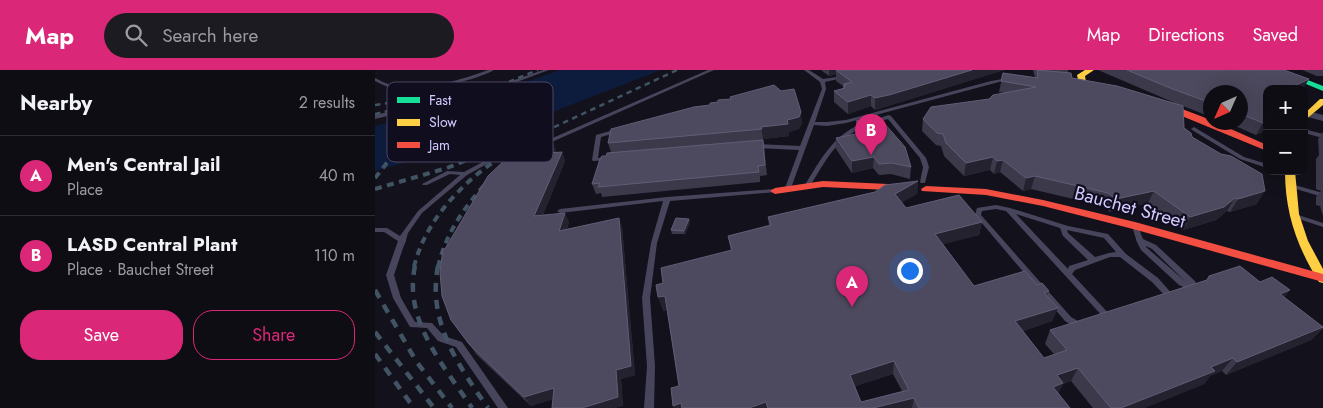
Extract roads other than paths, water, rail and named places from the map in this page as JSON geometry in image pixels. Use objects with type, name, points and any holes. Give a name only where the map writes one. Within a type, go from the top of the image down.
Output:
[{"type":"street","points":[[1090,70],[1081,74],[1077,83],[1111,90]]},
{"type":"street","points":[[1276,70],[1323,89]]},
{"type":"street","points":[[1149,100],[1191,115],[1263,146]]},
{"type":"street","points":[[1308,114],[1323,101]]},
{"type":"street","points":[[1308,116],[1323,118]]},
{"type":"street","points":[[1288,175],[1292,215],[1303,247],[1323,278]]},
{"type":"street","name":"Bauchet Street","points":[[775,190],[823,184],[920,186],[1014,196],[1135,226],[1323,278]]},
{"type":"lane","points":[[443,82],[493,70]]},
{"type":"lane","points":[[513,82],[547,70]]},
{"type":"lane","points":[[553,140],[711,70]]},
{"type":"lane","points":[[788,188],[824,89],[822,82],[806,70]]},
{"type":"lane","points":[[822,82],[847,77]]},
{"type":"lane","points":[[812,123],[827,124],[846,121],[991,82],[1017,78]]},
{"type":"lane","points":[[375,79],[383,85]]},
{"type":"lane","points":[[375,86],[387,86]]},
{"type":"lane","points":[[808,185],[830,148],[850,130],[877,119],[889,117],[923,158],[926,167],[920,186]]},
{"type":"lane","points":[[1195,129],[1242,158],[1263,165]]},
{"type":"lane","points":[[614,158],[595,160],[599,136],[617,131]]},
{"type":"lane","points":[[1308,131],[1323,136]]},
{"type":"lane","points":[[749,147],[768,145],[802,148]]},
{"type":"lane","points":[[487,162],[465,174],[420,212],[405,233],[390,275],[397,298],[413,325],[429,325],[441,339],[459,344],[503,408]]},
{"type":"lane","points":[[425,184],[449,172],[465,174]]},
{"type":"lane","points":[[1289,185],[1323,195]]},
{"type":"lane","points":[[560,211],[667,199],[775,190]]},
{"type":"lane","points":[[649,408],[651,366],[646,298],[652,256],[667,199]]},
{"type":"lane","points":[[1117,314],[1101,320],[1076,324],[1068,319],[978,215],[979,209],[1007,209],[1067,228],[1106,236],[1123,255],[1155,280],[1171,297]]},
{"type":"lane","points":[[1007,209],[1068,274],[1101,320]]},
{"type":"lane","points":[[1292,215],[1323,225]]},
{"type":"lane","points":[[1135,226],[1143,248],[1182,283],[1195,289],[1162,300]]},
{"type":"lane","points":[[1067,228],[1063,229],[1065,234],[1094,261]]},
{"type":"lane","points":[[375,230],[385,230],[403,241]]},
{"type":"lane","points":[[1068,274],[1072,268],[1109,255],[1123,255]]},
{"type":"water","points":[[560,70],[661,70],[553,112],[553,82],[526,82]]},
{"type":"water","points":[[387,123],[387,162],[407,162],[375,171],[375,126]]},
{"type":"railway","points":[[510,82],[538,70]]},
{"type":"railway","points":[[553,128],[677,70]]},
{"type":"railway","points":[[375,105],[387,103]]},
{"type":"railway","points":[[375,114],[387,111]]},
{"type":"railway","points":[[375,178],[388,162]]},
{"type":"railway","points":[[375,189],[462,162]]},
{"type":"railway","points":[[414,267],[427,233],[448,203],[475,176],[494,162]]},
{"type":"railway","points":[[438,267],[452,229],[475,196],[493,176]]},
{"type":"railway","points":[[415,266],[413,286],[420,324],[438,359],[472,408]]},
{"type":"railway","points":[[438,266],[436,286],[441,324],[456,359],[488,408]]},
{"type":"railway","points":[[375,290],[416,361],[452,408]]},
{"type":"railway","points":[[375,332],[434,408]]},
{"type":"railway","points":[[375,354],[414,408]]},
{"type":"place","name":"LASD Central Plant","points":[[871,155]]},
{"type":"place","name":"Men's Central Jail","points":[[852,307]]}]
